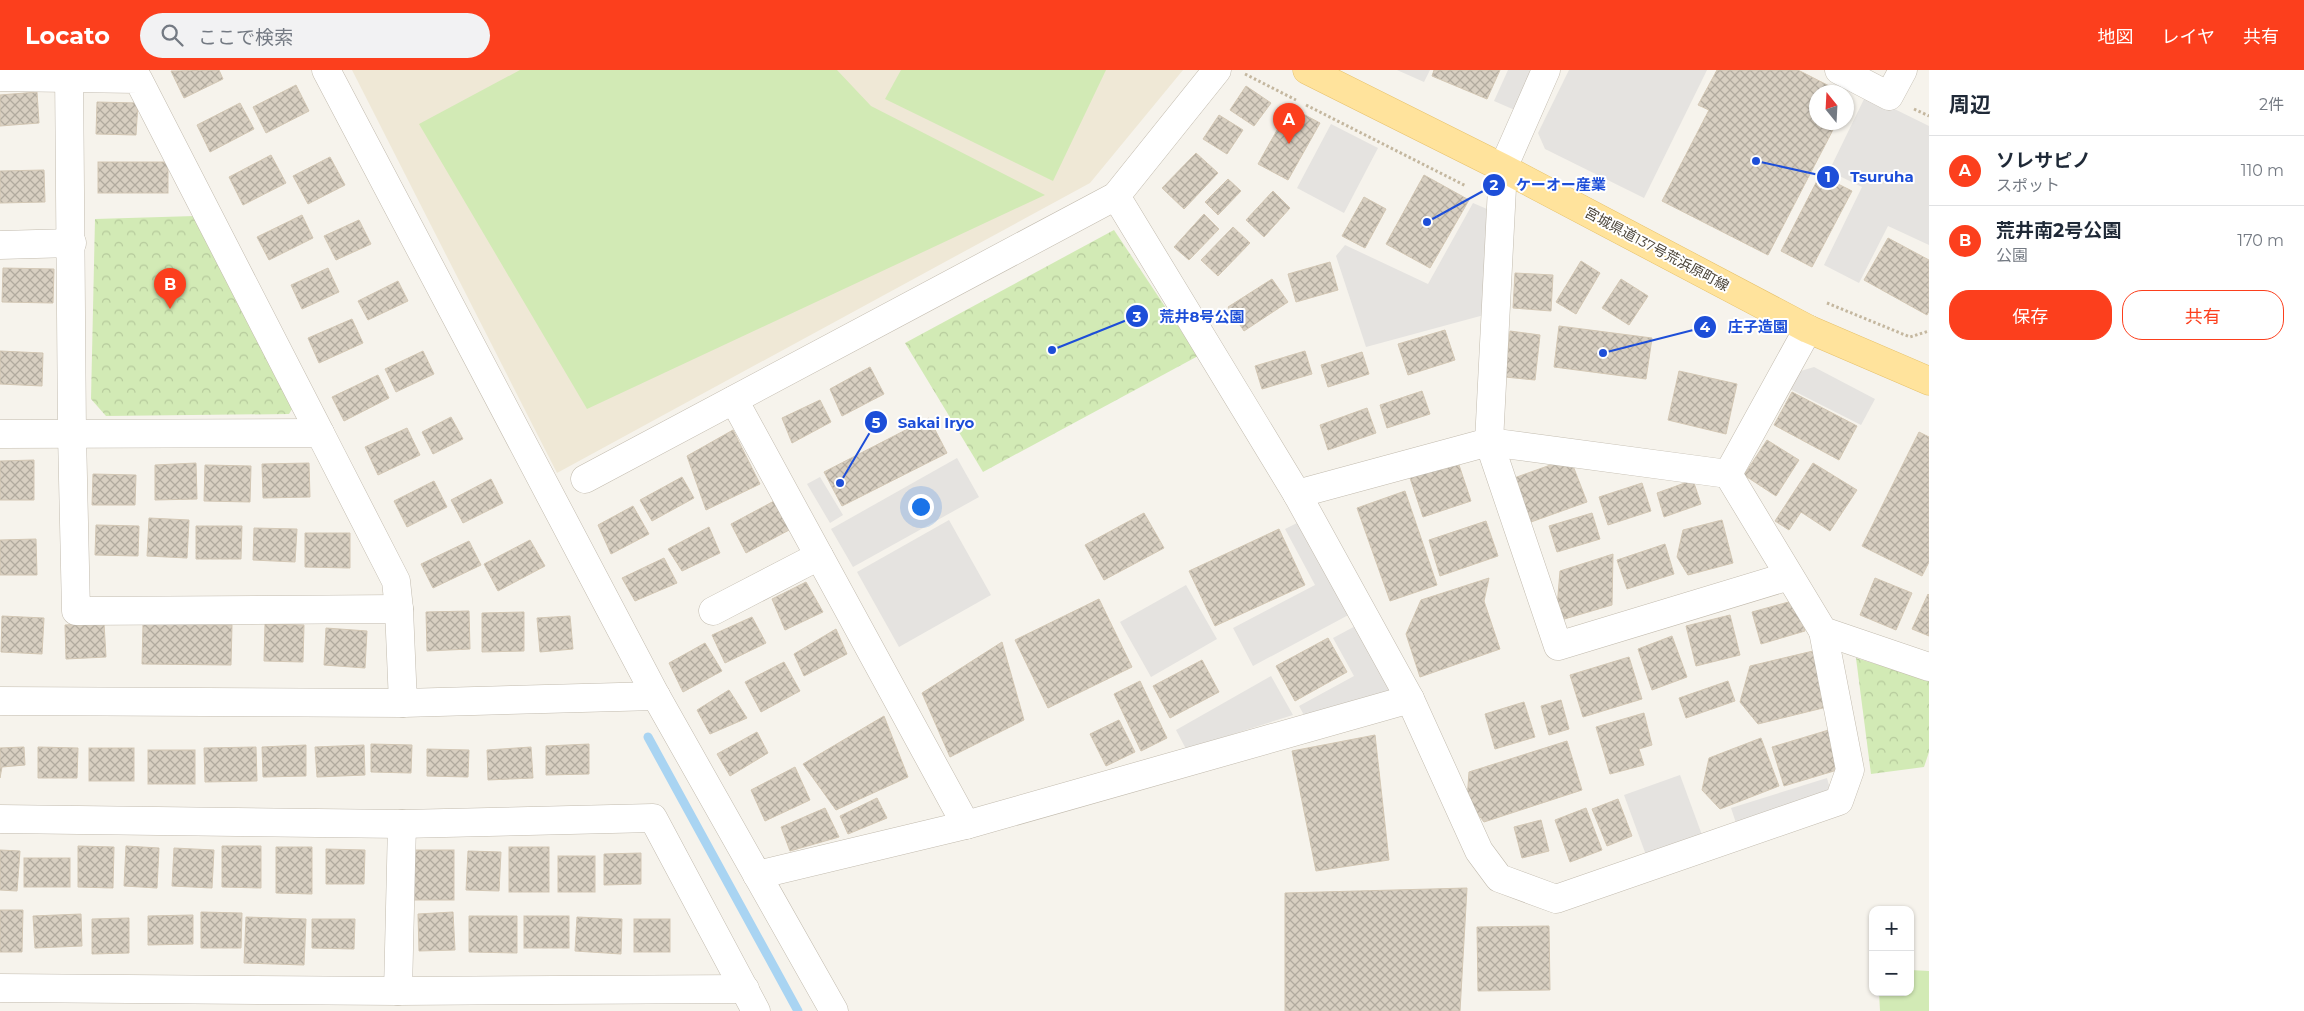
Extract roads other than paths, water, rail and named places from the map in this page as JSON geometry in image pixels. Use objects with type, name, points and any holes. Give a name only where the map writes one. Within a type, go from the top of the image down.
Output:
[{"type":"main road","name":"宮城県道137号荒浜原町線","points":[[1307,70],[1503,168],[1808,329],[1929,381]]},
{"type":"street","points":[[326,70],[656,696],[834,1011]]},
{"type":"street","points":[[586,479],[1116,196],[1217,70]]},
{"type":"street","points":[[1546,70],[1503,168],[1489,442],[1558,646],[1789,576]]},
{"type":"street","points":[[1839,70],[1889,96],[1903,70]]},
{"type":"street","points":[[0,77],[69,74],[138,79],[396,581],[403,703]]},
{"type":"street","points":[[69,74],[72,242],[72,434],[76,611],[399,609]]},
{"type":"street","points":[[1116,196],[1297,494],[1410,699],[1479,851],[1499,878],[1556,900],[1839,801],[1850,770],[1823,631],[1728,474]]},
{"type":"street","points":[[0,245],[72,242]]},
{"type":"street","points":[[1728,474],[1808,329]]},
{"type":"street","points":[[734,400],[966,825]]},
{"type":"street","points":[[0,434],[320,433]]},
{"type":"street","points":[[1297,494],[1489,442],[1728,474]]},
{"type":"street","points":[[713,611],[819,556]]},
{"type":"street","points":[[1823,631],[1929,667]]},
{"type":"street","points":[[0,702],[403,703],[656,696]]},
{"type":"street","points":[[757,875],[966,825],[1410,699]]},
{"type":"street","points":[[0,819],[402,824],[653,818],[751,1000],[398,991],[0,988]]},
{"type":"street","points":[[398,991],[402,824]]},
{"type":"waterway","points":[[648,737],[798,1011]]},
{"type":"place","name":"ソレサピノ","points":[[1289,144]]},
{"type":"place","name":"Tsuruha","points":[[1756,161]]},
{"type":"place","name":"ケーオー産業","points":[[1427,222]]},
{"type":"place","name":"荒井南2号公園","points":[[170,309]]},
{"type":"place","name":"荒井8号公園","points":[[1052,350]]},
{"type":"place","name":"庄子造園","points":[[1603,353]]},
{"type":"place","name":"Sakai Iryo","points":[[840,483]]}]
